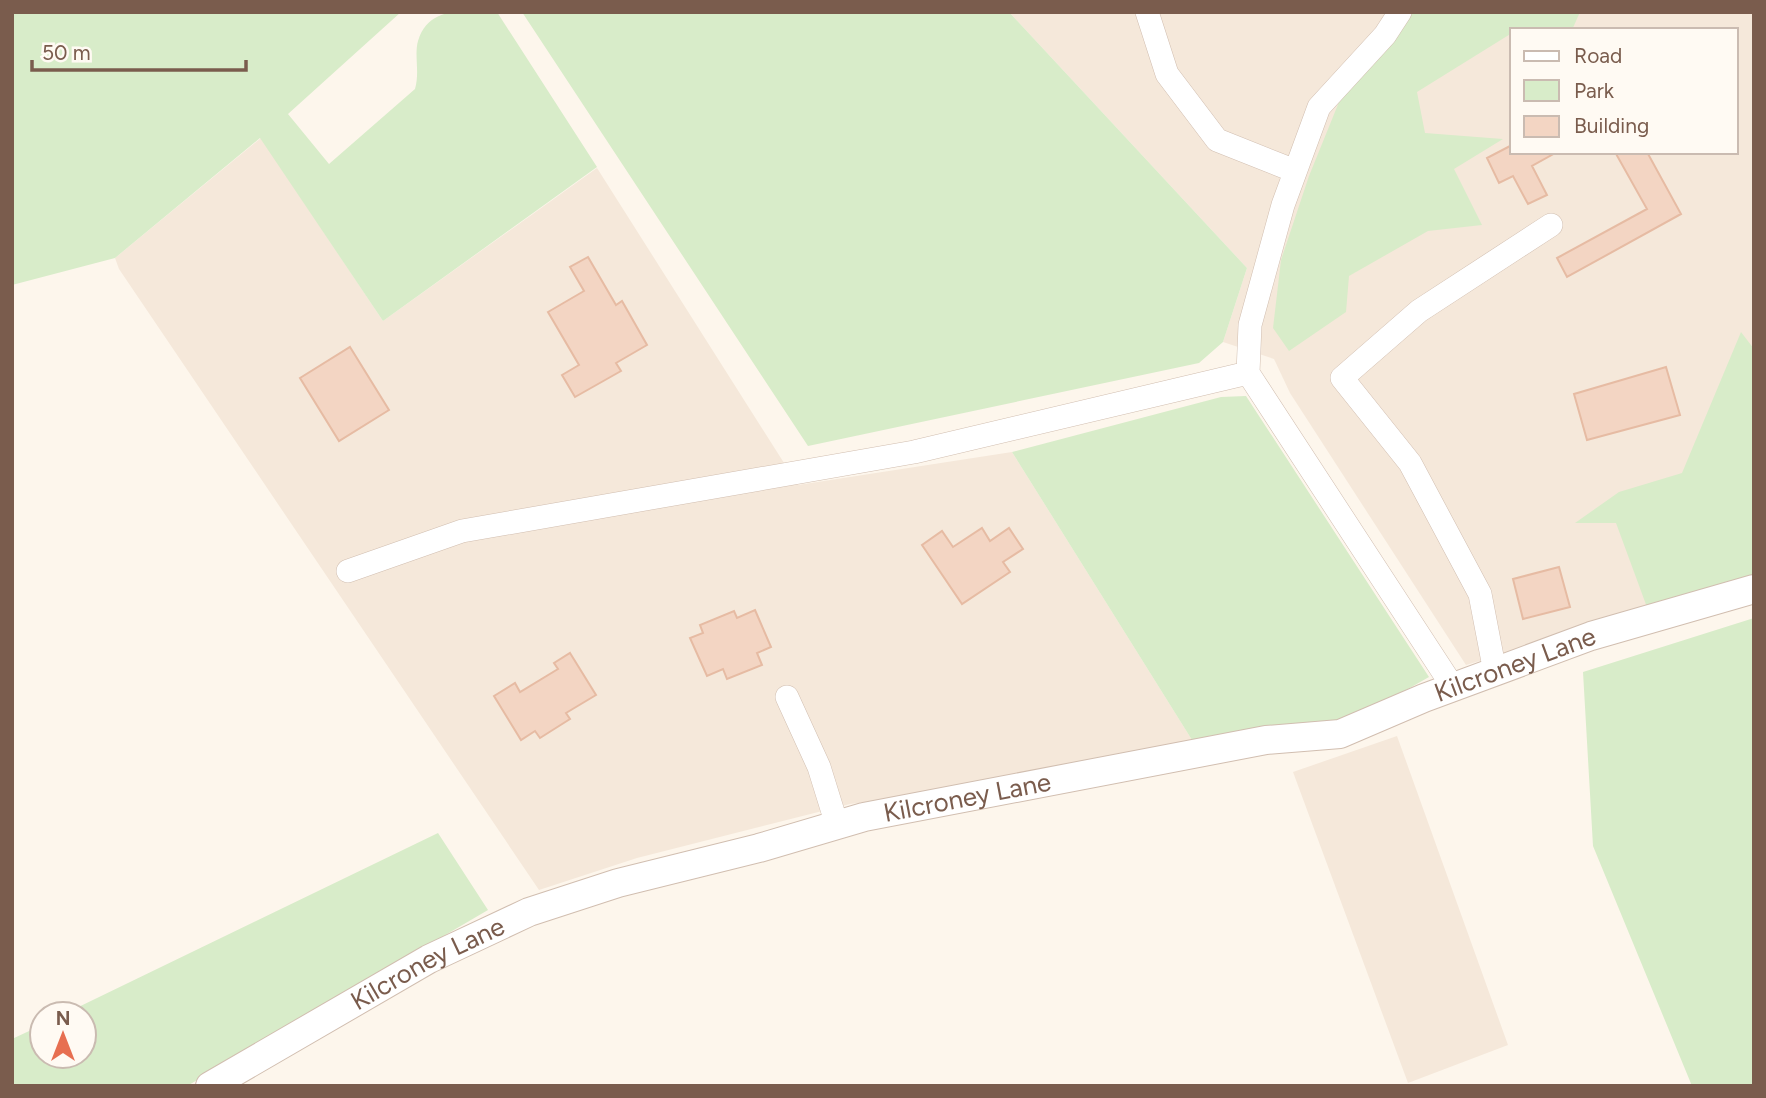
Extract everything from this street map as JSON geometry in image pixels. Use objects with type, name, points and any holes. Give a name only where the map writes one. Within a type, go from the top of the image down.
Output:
[{"type":"street","points":[[1147,12],[1167,74],[1217,140],[1295,171]]},
{"type":"street","points":[[1400,12],[1385,35],[1319,107],[1283,205],[1250,325],[1248,373],[1453,687]]},
{"type":"street","points":[[1495,672],[1480,594],[1474,582],[1410,463],[1342,378],[1419,311],[1551,225]]},
{"type":"street","points":[[348,571],[462,531],[914,452],[1248,373]]},
{"type":"street","name":"Kilcroney Lane","points":[[210,1086],[429,959],[529,912],[618,883],[837,825],[958,798],[1266,740],[1340,734],[1453,687],[1591,636],[1754,589]]},
{"type":"street","points":[[787,697],[819,767],[837,825]]},
{"type":"shaded area","points":[[1009,12],[1754,12],[1754,579],[1466,665],[1290,393],[1274,359],[1223,342],[1247,268]]},
{"type":"shaded area","points":[[261,138],[383,321],[597,168],[798,485],[1012,452],[1202,756],[850,804],[637,858],[539,890],[119,269],[115,258]]},
{"type":"shaded area","points":[[1397,736],[1508,1045],[1408,1083],[1293,772]]},
{"type":"green space","points":[[462,11],[497,12],[597,167],[383,321],[260,138],[115,258],[12,285],[12,12],[401,12],[288,114],[329,164],[415,89],[418,41],[423,29],[431,21]]},
{"type":"green space","points":[[522,12],[1009,12],[1247,268],[1223,342],[1199,363],[808,446]]},
{"type":"green space","points":[[1410,12],[1580,12],[1573,28],[1510,28],[1510,34],[1417,92],[1425,133],[1503,139],[1454,169],[1482,225],[1428,231],[1349,276],[1346,312],[1289,351],[1273,328],[1281,260],[1309,176],[1339,102]]},
{"type":"green space","points":[[1741,332],[1754,349],[1754,579],[1648,610],[1616,523],[1575,523],[1619,492],[1682,473]]},
{"type":"green space","points":[[1246,396],[1429,677],[1364,714],[1202,756],[1012,452],[1221,397]]},
{"type":"green space","points":[[1754,618],[1754,1086],[1692,1086],[1593,846],[1583,672]]},
{"type":"green space","points":[[438,833],[488,910],[187,1086],[12,1086],[12,1039],[28,1032],[28,1070],[98,1070],[98,1000],[93,1000]]},
{"type":"building","points":[[1510,146],[1510,154],[1553,154],[1532,166],[1547,195],[1528,204],[1513,176],[1499,183],[1487,158]]},
{"type":"building","points":[[1616,154],[1648,154],[1681,214],[1567,277],[1557,258],[1647,209]]},
{"type":"building","points":[[588,257],[616,305],[622,301],[647,345],[616,363],[621,371],[575,397],[562,375],[579,365],[548,312],[584,291],[570,267]]},
{"type":"building","points":[[350,347],[389,410],[339,441],[300,378]]},
{"type":"building","points":[[1666,367],[1680,415],[1587,440],[1574,394]]},
{"type":"building","points":[[982,528],[990,541],[1009,528],[1023,549],[1003,562],[1010,572],[962,604],[922,545],[942,531],[953,547]]},
{"type":"building","points":[[1559,567],[1570,607],[1523,619],[1513,579]]},
{"type":"building","points":[[755,610],[771,647],[757,653],[762,665],[727,679],[723,669],[707,676],[690,638],[703,633],[700,625],[734,611],[737,618]]},
{"type":"building","points":[[570,653],[596,695],[566,713],[570,719],[540,738],[535,731],[521,740],[494,696],[515,683],[520,692],[558,669],[554,663]]}]
